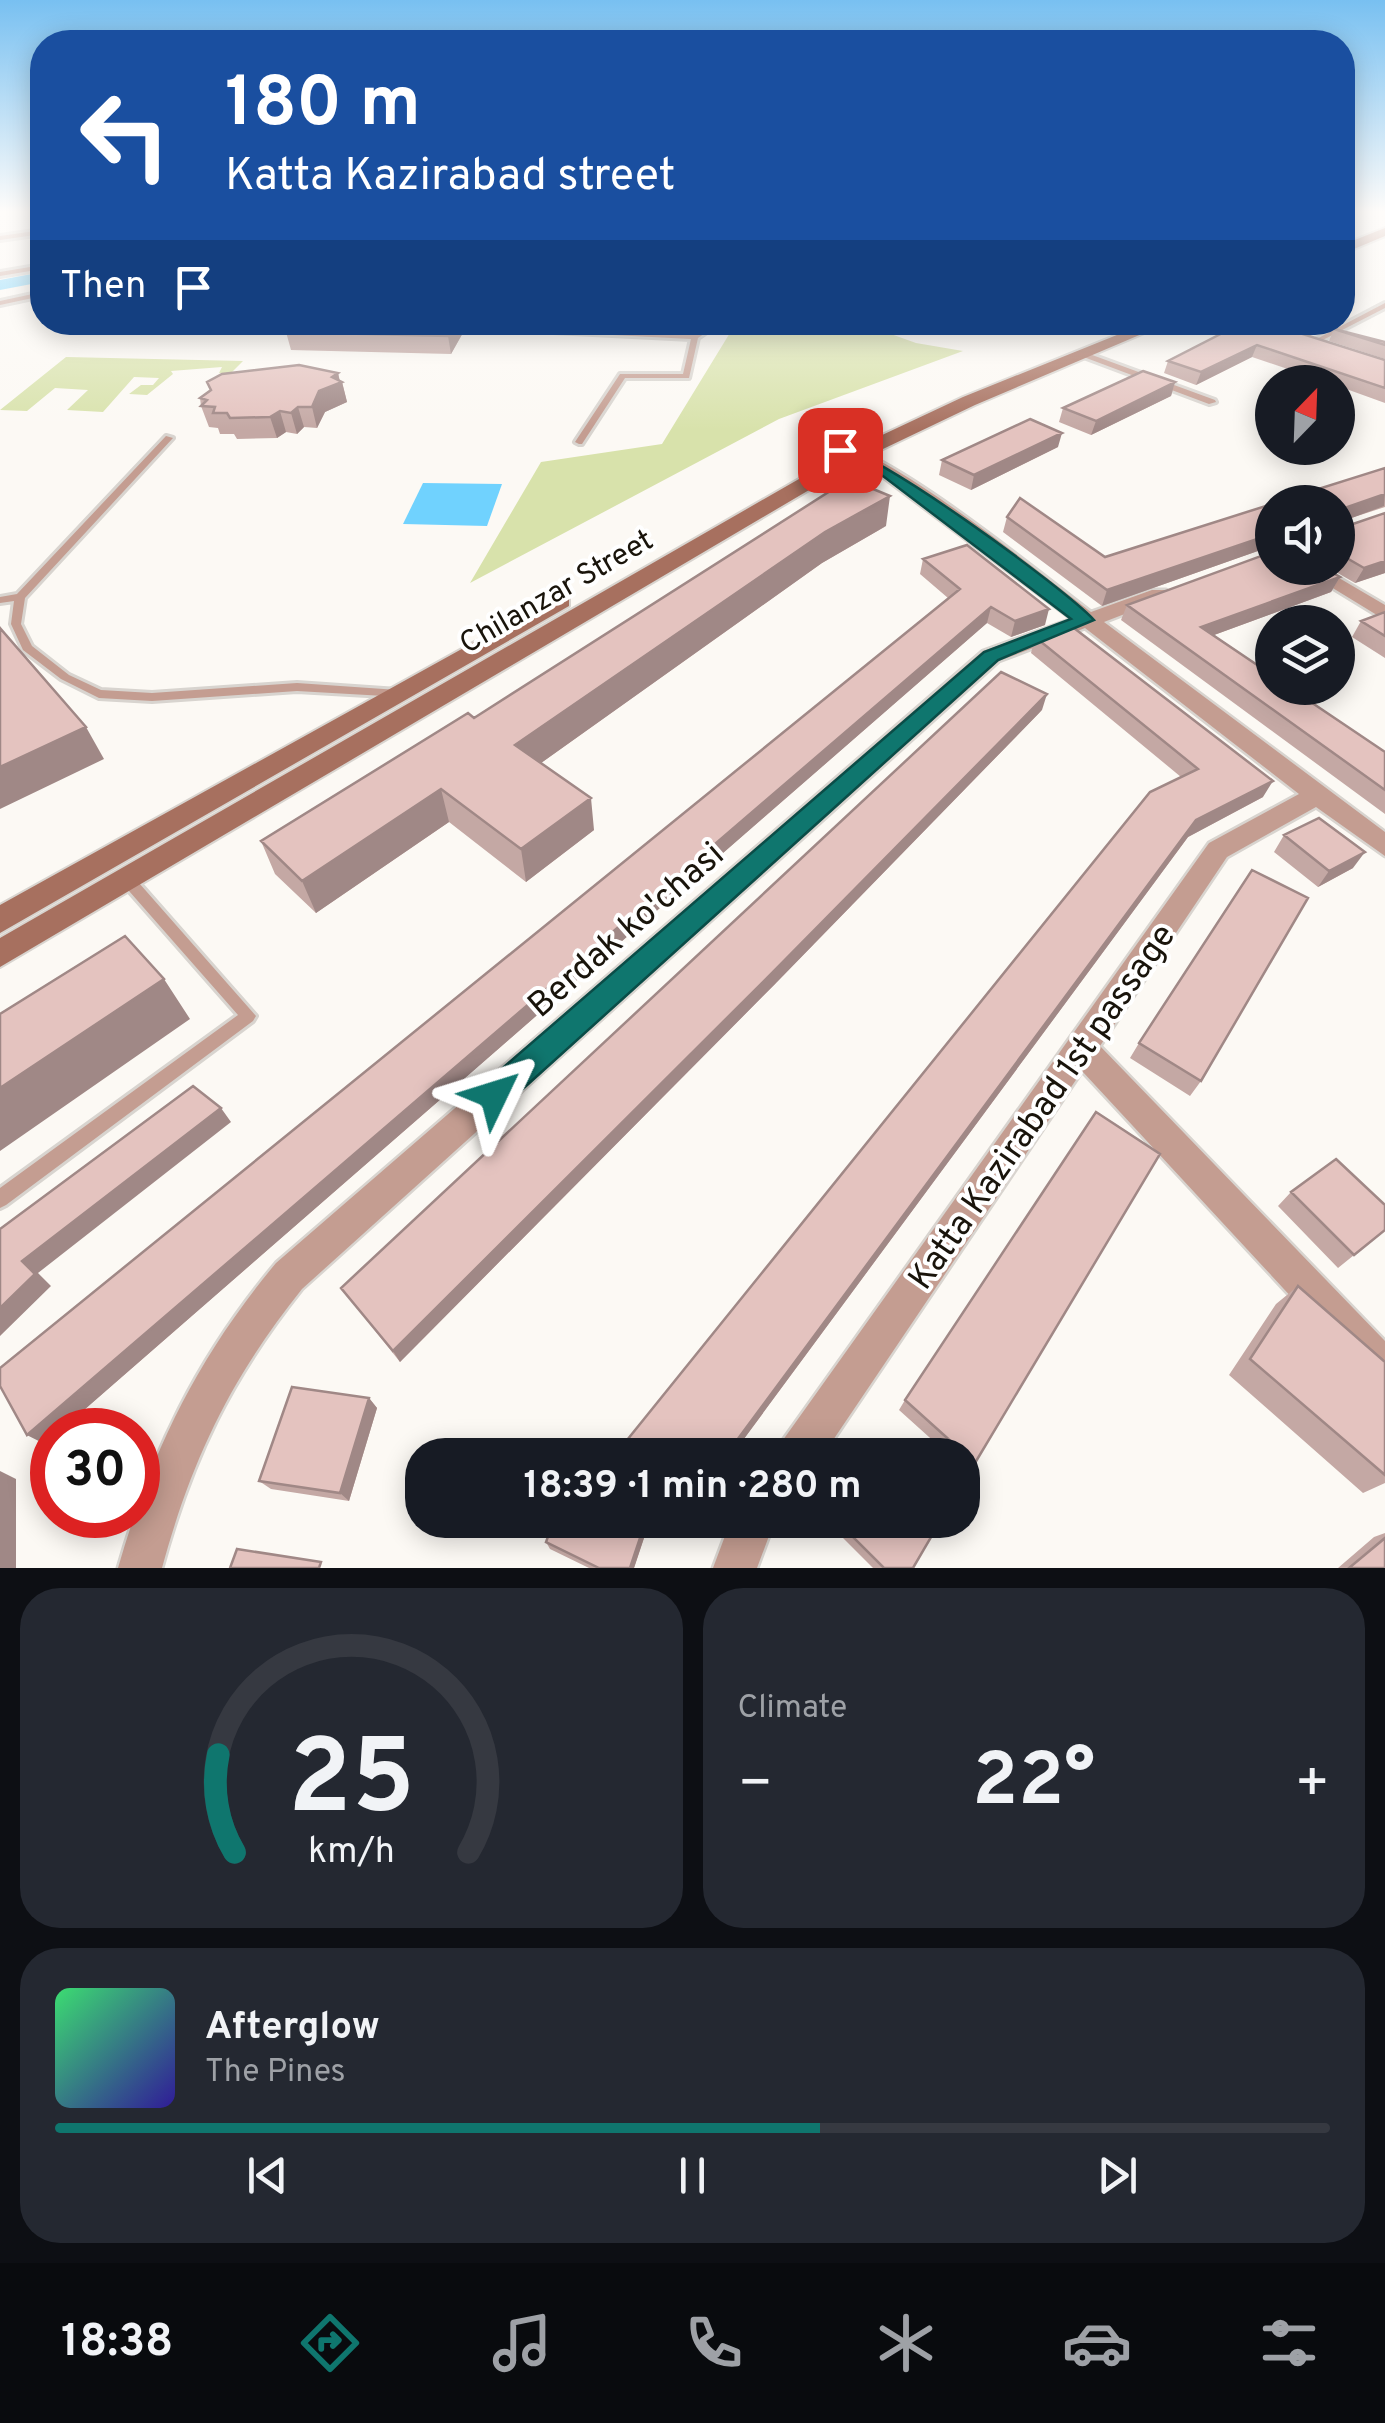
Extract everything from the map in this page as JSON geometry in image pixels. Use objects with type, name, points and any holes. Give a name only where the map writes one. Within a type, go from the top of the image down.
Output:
[{"type":"main road","name":"Chilanzar Street","points":[[0,920],[696,524],[956,396],[1106,335]]},
{"type":"main road","name":"Chilanzar Street","points":[[0,954],[846,453],[1132,335]]},
{"type":"street","points":[[1293,339],[1329,350]]},
{"type":"street","points":[[846,453],[904,484],[1385,846]]},
{"type":"street","points":[[1337,585],[1385,614]]},
{"type":"street","name":"Berdak ko'chasi","points":[[140,1568],[172,1463],[200,1396],[242,1330],[289,1276],[991,656],[1179,588]]},
{"type":"street","name":"Katta Kazirabad 1st passage","points":[[810,1438],[1218,850],[1317,795]]},
{"type":"street","points":[[1082,1049],[1385,1370]]},
{"type":"street","points":[[734,1568],[746,1538]]},
{"type":"lane","points":[[0,303],[30,297]]},
{"type":"lane","points":[[1355,321],[1385,306]]},
{"type":"lane","points":[[656,335],[699,335]]},
{"type":"lane","points":[[1311,344],[1329,335]]},
{"type":"lane","points":[[579,442],[623,376],[686,376],[696,337]]},
{"type":"lane","points":[[1084,354],[1212,402]]},
{"type":"lane","points":[[169,438],[20,598],[16,624],[27,648],[64,678],[98,694],[152,698],[297,687],[398,694]]},
{"type":"lane","points":[[0,600],[20,598]]},
{"type":"lane","points":[[0,1199],[248,1016],[126,879]]},
{"type":"green space","points":[[729,335],[894,335],[963,351],[779,419],[470,583],[541,462],[662,444]]},
{"type":"green space","points":[[66,357],[243,361],[231,373],[219,373],[222,367],[171,371],[173,374],[147,395],[129,394],[141,385],[153,385],[159,378],[134,377],[103,412],[67,410],[88,390],[55,388],[27,411],[0,410]]},
{"type":"water","points":[[423,483],[502,484],[487,526],[403,524]]},
{"type":"building","points":[[1219,335],[1306,335],[1385,360],[1385,388],[1355,378],[1355,365],[1317,365],[1257,345],[1201,372],[1168,361]]},
{"type":"building","points":[[1353,335],[1385,342],[1385,345]]},
{"type":"building","points":[[299,365],[338,373],[332,377],[342,382],[319,391],[312,407],[298,407],[291,413],[280,411],[270,417],[230,418],[227,413],[213,413],[215,407],[201,406],[207,400],[200,398],[211,390],[207,382],[222,374]]},
{"type":"building","points":[[1143,371],[1175,382],[1096,421],[1063,408]]},
{"type":"building","points":[[1030,419],[1062,433],[974,475],[942,460]]},
{"type":"building","points":[[1385,468],[1385,494],[1355,504],[1355,485],[1331,485]]},
{"type":"building","points":[[849,479],[890,496],[825,532],[515,745],[591,798],[521,849],[441,789],[302,881],[261,841],[468,713],[474,718]]},
{"type":"building","points":[[1020,498],[1105,557],[1255,509],[1255,540],[1107,590],[1007,517]]},
{"type":"building","points":[[1385,513],[1385,561],[1364,568],[1355,563],[1355,523]]},
{"type":"building","points":[[967,545],[1049,609],[1015,621],[991,607],[58,1408],[30,1408],[27,1435],[0,1386],[0,1368],[960,589],[923,559]]},
{"type":"building","points":[[1255,558],[1255,585],[1318,585],[1201,627],[1255,664],[1255,697],[1127,605]]},
{"type":"building","points":[[1385,612],[1385,636],[1361,621]]},
{"type":"building","points":[[1070,625],[1273,781],[1196,820],[739,1438],[629,1438],[1150,792],[1198,769],[1035,637]]},
{"type":"building","points":[[0,628],[86,727],[0,767]]},
{"type":"building","points":[[1001,672],[1047,694],[393,1351],[341,1288]]},
{"type":"building","points":[[1266,705],[1315,705],[1385,752],[1385,790]]},
{"type":"building","points":[[1319,818],[1365,852],[1329,871],[1284,835]]},
{"type":"building","points":[[1252,870],[1308,898],[1201,1081],[1139,1043]]},
{"type":"building","points":[[125,936],[164,979],[0,1088],[0,1014]]},
{"type":"building","points":[[193,1086],[221,1108],[22,1261],[35,1274],[0,1308],[0,1229]]},
{"type":"building","points":[[1096,1112],[1160,1154],[980,1455],[980,1438],[947,1438],[905,1400]]},
{"type":"building","points":[[1336,1159],[1385,1205],[1385,1230],[1354,1255],[1291,1192]]},
{"type":"building","points":[[1298,1286],[1385,1362],[1385,1475],[1250,1359]]},
{"type":"building","points":[[292,1387],[369,1398],[340,1493],[259,1481]]},
{"type":"building","points":[[547,1538],[640,1538],[630,1568],[599,1568],[546,1542]]},
{"type":"building","points":[[854,1538],[930,1538],[913,1568],[884,1568]]},
{"type":"building","points":[[1385,1538],[1385,1568],[1349,1568]]},
{"type":"building","points":[[237,1549],[321,1562],[319,1568],[230,1568]]},
{"type":"route","points":[[494,1095],[991,656],[1085,620],[888,473],[840,450]]}]
